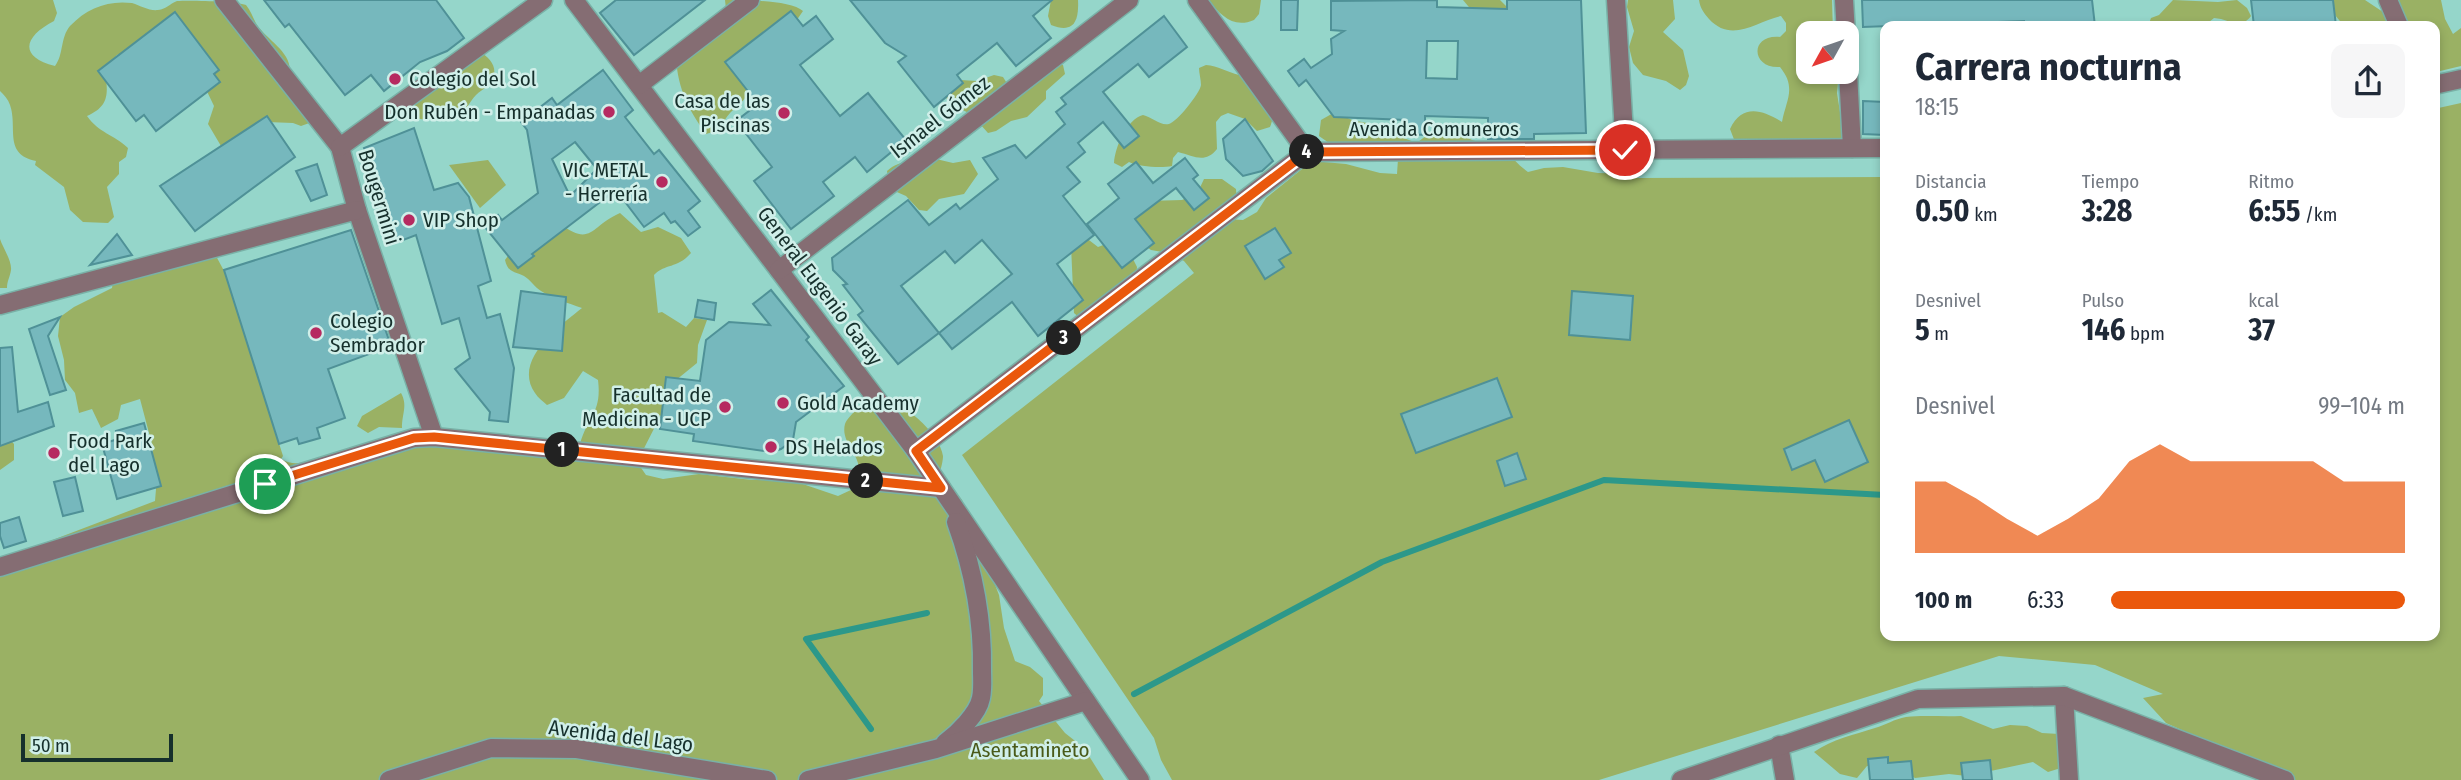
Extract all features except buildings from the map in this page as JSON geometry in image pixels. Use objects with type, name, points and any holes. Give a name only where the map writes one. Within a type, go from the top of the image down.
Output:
[{"type":"street","name":"Bougermini","points":[[224,0],[340,147],[357,210],[434,437]]},
{"type":"street","points":[[340,147],[543,0]]},
{"type":"street","name":"General Eugenio Garay","points":[[574,0],[916,451],[1140,780]]},
{"type":"street","points":[[639,85],[750,0]]},
{"type":"street","name":"Ismael Gómez","points":[[779,270],[1129,0]]},
{"type":"street","points":[[916,451],[1307,152],[1197,0]]},
{"type":"street","points":[[1616,0],[1625,150]]},
{"type":"street","points":[[1844,0],[1845,21]]},
{"type":"street","points":[[2388,0],[2397,21]]},
{"type":"street","points":[[2440,84],[2461,79]]},
{"type":"street","points":[[1849,84],[1852,148]]},
{"type":"street","name":"Avenida Comuneros","points":[[1307,152],[1880,148]]},
{"type":"street","points":[[0,305],[357,210]]},
{"type":"street","points":[[0,567],[414,438],[434,437],[944,493],[968,558],[977,608],[982,659],[981,700],[960,732],[936,749]]},
{"type":"street","points":[[2064,696],[2069,780]]},
{"type":"street","points":[[1681,780],[1918,699],[2064,696],[2285,780]]},
{"type":"street","points":[[808,780],[865,773],[1086,701]]},
{"type":"street","points":[[1779,745],[1785,780]]},
{"type":"street","name":"Avenida del Lago","points":[[389,780],[491,748],[578,750],[767,780]]},
{"type":"green space","points":[[0,0],[53,0],[57,13],[54,21],[37,33],[29,45],[35,57],[55,66],[70,26],[83,14],[98,7],[123,2],[158,10],[177,1],[246,5],[257,25],[284,54],[290,68],[289,76],[294,83],[318,104],[326,117],[301,126],[267,122],[250,151],[221,146],[208,124],[214,106],[202,81],[124,52],[117,55],[105,67],[107,90],[104,102],[87,116],[96,126],[128,148],[126,157],[119,162],[119,174],[107,187],[114,217],[108,223],[83,222],[70,210],[64,187],[35,165],[36,161],[19,153],[15,146],[10,105],[0,91]]},
{"type":"green space","points":[[725,0],[778,3],[803,11],[745,98],[718,128],[706,134],[684,95],[678,75],[676,52],[726,9]]},
{"type":"green space","points":[[1051,0],[1078,0],[1074,24],[1065,28],[1051,25],[1048,16]]},
{"type":"green space","points":[[1208,0],[1261,0],[1259,14],[1254,20],[1240,23],[1228,19]]},
{"type":"green space","points":[[1463,0],[1500,0],[1507,7],[1503,14],[1479,19]]},
{"type":"green space","points":[[1628,0],[1673,0],[1675,19],[1663,32],[1683,50],[1689,76],[1686,85],[1680,90],[1666,81],[1643,75],[1633,63],[1629,47],[1634,31],[1627,7]]},
{"type":"green space","points":[[1699,0],[1832,0],[1833,21],[1796,21],[1796,84],[1838,84],[1844,138],[1838,154],[1828,157],[1802,156],[1735,142],[1730,129],[1741,115],[1747,112],[1768,114],[1782,122],[1789,94],[1788,81],[1780,67],[1763,63],[1758,52],[1763,41],[1780,37],[1786,31],[1786,23],[1781,16],[1745,29],[1727,30],[1709,19]]},
{"type":"green space","points":[[2173,0],[2237,0],[2247,8],[2251,16],[2246,21],[2214,18],[2210,21],[2150,21]]},
{"type":"green space","points":[[2332,0],[2365,0],[2383,12],[2385,0],[2441,0],[2445,19],[2453,34],[2461,28],[2461,66],[2440,71],[2440,21],[2340,21],[2335,15]]},
{"type":"green space","points":[[482,53],[493,65],[493,79],[461,115],[453,119],[437,120],[417,118],[411,113],[405,93],[414,81]]},
{"type":"green space","points":[[1054,62],[1063,65],[1065,74],[1046,91],[1046,99],[1027,117],[1011,121],[996,131],[988,133],[971,114],[956,107],[944,96],[960,80],[977,81],[994,75],[1003,77],[1013,93],[1022,95]]},
{"type":"green space","points":[[1206,65],[1239,75],[1258,74],[1266,79],[1274,99],[1270,127],[1257,131],[1245,119],[1228,113],[1216,122],[1217,149],[1204,158],[1178,152],[1173,158],[1172,166],[1168,167],[1129,162],[1122,167],[1114,163],[1123,134],[1137,118],[1143,115],[1162,124],[1169,124],[1182,113],[1200,89],[1199,68]]},
{"type":"green space","points":[[2461,103],[2461,780],[2295,780],[2166,723],[2143,698],[2163,694],[2095,665],[1999,656],[1599,780],[1172,780],[1161,760],[1154,738],[962,455],[1194,273],[1184,261],[1168,253],[1151,250],[1139,241],[1129,228],[1148,201],[1182,200],[1197,194],[1204,179],[1222,179],[1236,189],[1237,206],[1226,219],[1243,220],[1257,212],[1266,198],[1312,161],[1346,164],[1380,173],[1397,174],[1398,159],[1332,145],[1319,136],[1321,120],[1335,112],[1352,120],[1386,127],[1417,143],[1436,132],[1458,132],[1472,140],[1499,146],[1528,172],[1563,167],[1598,173],[1631,174],[1636,178],[1880,177],[1880,641],[2440,641],[2440,108]]},
{"type":"green space","points":[[936,159],[953,163],[970,160],[978,174],[964,194],[939,199],[927,211],[919,210],[906,196],[890,189],[887,171],[892,167],[910,161]]},
{"type":"green space","points":[[488,160],[506,185],[480,208],[449,165]]},
{"type":"green space","name":"Asentamineto","points":[[620,213],[641,232],[658,227],[681,238],[691,253],[681,262],[654,275],[658,313],[662,312],[686,327],[694,318],[707,320],[698,345],[697,363],[670,385],[663,400],[663,411],[637,462],[646,475],[663,479],[699,474],[752,480],[788,479],[838,496],[853,489],[859,474],[857,461],[844,431],[847,421],[867,400],[877,398],[901,406],[924,424],[940,446],[943,456],[940,472],[962,500],[999,595],[1004,628],[1015,661],[1030,667],[1043,678],[1043,695],[1039,701],[1065,733],[1084,748],[1104,780],[0,780],[0,564],[28,554],[42,544],[155,501],[156,489],[151,471],[153,448],[140,399],[121,405],[118,419],[101,428],[92,409],[79,413],[75,393],[65,380],[64,360],[58,336],[60,317],[112,288],[113,282],[216,256],[223,269],[252,303],[260,351],[255,367],[283,456],[281,459],[297,463],[349,454],[421,427],[580,444],[598,400],[598,380],[583,371],[564,398],[547,405],[535,393],[530,381],[530,368],[534,356],[551,334],[582,308],[556,299],[536,288],[526,278],[510,269],[505,260],[510,253],[559,223],[578,234],[585,234]]},
{"type":"green space","points":[[1085,237],[1098,247],[1106,244],[1133,259],[1137,267],[1136,275],[1081,319],[1074,313],[1071,245]]},
{"type":"green space","points":[[0,239],[11,266],[7,288],[0,288]]},
{"type":"green space","points":[[401,393],[404,406],[402,428],[379,427],[368,433],[357,426],[362,416]]},
{"type":"green space","points":[[0,432],[14,444],[14,460],[0,470]]},
{"type":"green space","points":[[1961,716],[1993,729],[2010,725],[2027,726],[2042,733],[2059,734],[2071,744],[2078,759],[2048,772],[2033,762],[1967,776],[1949,774],[1915,778],[1893,767],[1867,766],[1857,778],[1840,774],[1814,752],[1836,741],[1902,718]]},
{"type":"waterway","points":[[1134,694],[1382,562],[1604,480],[1880,495]]},
{"type":"waterway","points":[[871,729],[806,639],[927,613]]},
{"type":"place","name":"Colegio del Sol","points":[[395,79]]},
{"type":"place","name":"Don Rubén - Empanadas","points":[[609,112]]},
{"type":"place","name":"Casa de las Piscinas","points":[[784,113]]},
{"type":"place","name":"VIC METAL - Herrería","points":[[662,182]]},
{"type":"place","name":"VIP Shop","points":[[409,220]]},
{"type":"place","name":"Colegio Sembrador","points":[[316,333]]},
{"type":"place","name":"Gold Academy","points":[[783,403]]},
{"type":"place","name":"Facultad de Medicina - UCP","points":[[725,407]]},
{"type":"place","name":"DS Helados","points":[[771,447]]},
{"type":"place","name":"Food Park del Lago","points":[[54,453]]},
{"type":"route","points":[[265,484],[414,438],[434,437],[941,488],[916,451],[1307,152],[1625,150]]}]
